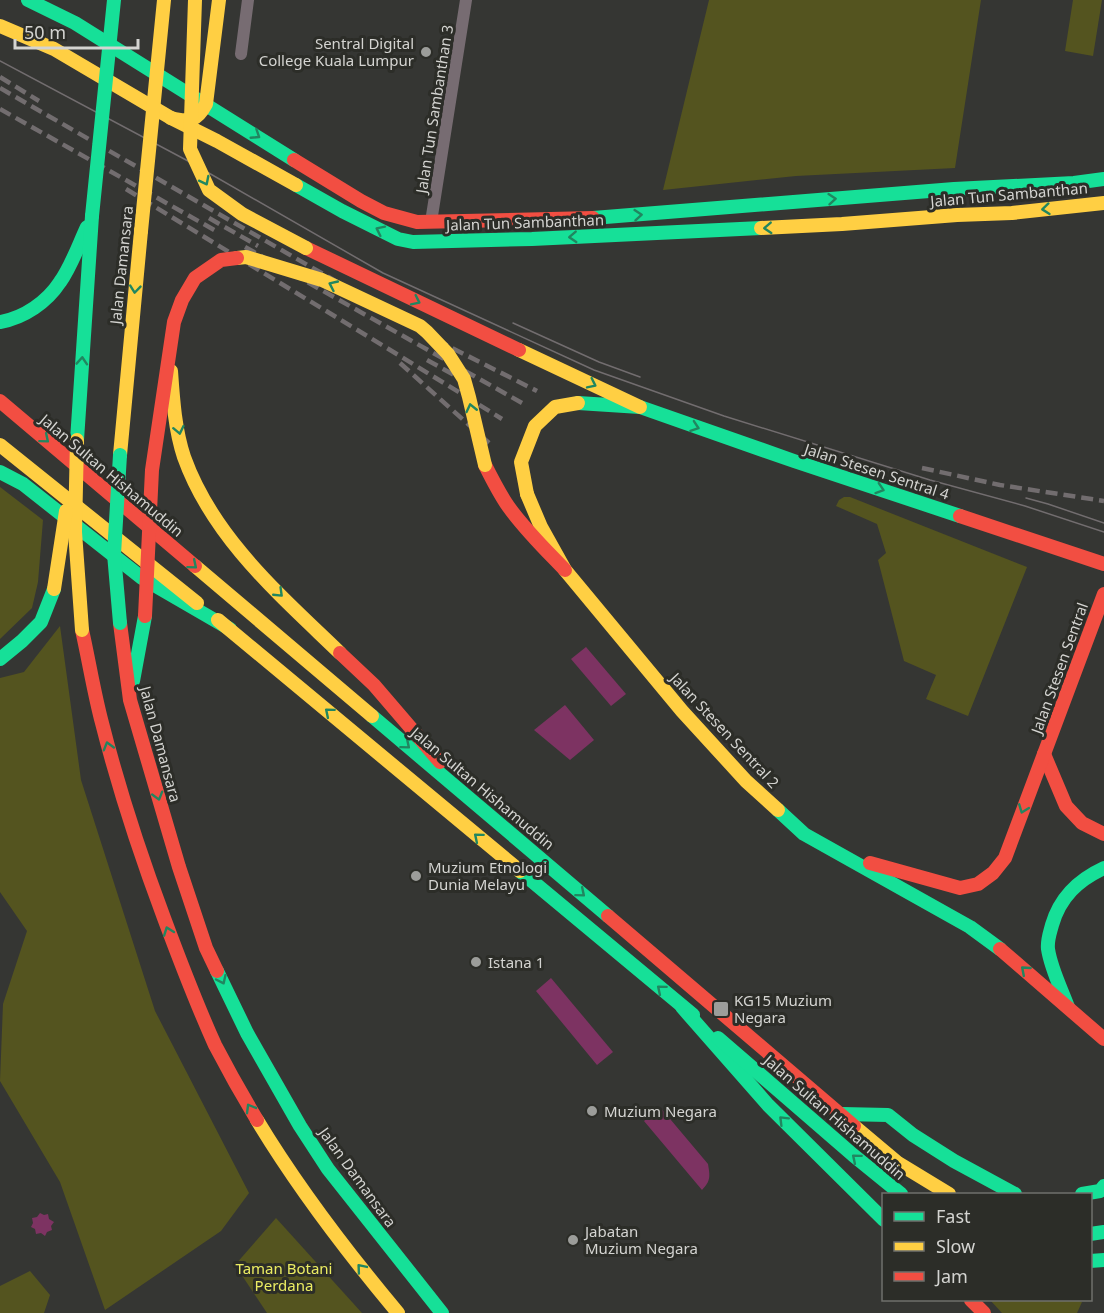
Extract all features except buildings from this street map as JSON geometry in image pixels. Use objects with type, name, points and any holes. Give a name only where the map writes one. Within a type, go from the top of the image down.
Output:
[{"type":"main road","name":"Jalan Tun Sambanthan","points":[[28,0],[75,23],[361,201],[384,213],[417,222],[596,218],[1104,179]]},
{"type":"main road","name":"Jalan Damansara","points":[[114,0],[92,216],[77,440],[75,532],[82,630],[101,723],[128,817],[152,888],[201,1015],[225,1064],[280,1155],[354,1260],[398,1313]]},
{"type":"main road","name":"Jalan Damansara","points":[[164,0],[120,455],[114,554],[130,700],[179,867],[206,948],[247,1033],[328,1168],[442,1313]]},
{"type":"main road","points":[[195,0],[190,149],[210,189],[242,214],[306,248],[640,407]]},
{"type":"main road","points":[[171,118],[181,122],[192,120],[201,114],[206,104],[219,0]]},
{"type":"main road","name":"Jalan Tun Sambanthan","points":[[0,26],[54,50],[171,118],[342,211],[398,239],[412,242],[544,239],[842,224],[1012,213],[1104,203]]},
{"type":"main road","points":[[0,322],[12,320],[34,308],[51,293],[61,281],[92,216]]},
{"type":"main road","points":[[130,700],[145,615],[152,470],[174,322],[182,300],[195,278],[221,260],[246,256],[322,280],[420,326],[432,336],[456,365],[466,386],[485,465],[502,496],[534,538],[566,570]]},
{"type":"main road","points":[[169,351],[174,410],[184,456],[203,500],[231,541],[264,579],[374,686],[479,806]]},
{"type":"main road","name":"Jalan Sultan Hishamuddin","points":[[0,401],[898,1163],[947,1193]]},
{"type":"main road","name":"Jalan Stesen Sentral 2","points":[[640,407],[578,403],[555,407],[535,426],[521,462],[527,494],[541,527],[566,570],[682,711],[746,781],[804,834],[970,927],[1004,952],[1104,1039]]},
{"type":"main road","name":"Jalan Stesen Sentral 4","points":[[640,407],[1104,564]]},
{"type":"main road","points":[[0,659],[41,622],[54,589],[77,440]]},
{"type":"main road","name":"Jalan Sultan Hishamuddin","points":[[0,445],[230,629],[682,1007],[900,1193]]},
{"type":"main road","points":[[0,472],[23,484],[141,578],[230,629]]},
{"type":"main road","name":"Jalan Stesen Sentral","points":[[843,856],[960,888],[978,884],[993,873],[1005,858],[1104,594]]},
{"type":"main road","points":[[1044,754],[1066,806],[1082,823],[1104,834]]},
{"type":"main road","points":[[1069,1008],[1053,967],[1048,944],[1053,918],[1065,895],[1079,882],[1104,868]]},
{"type":"main road","points":[[682,1007],[768,1105],[882,1218]]},
{"type":"main road","points":[[842,1114],[888,1115],[913,1135],[954,1161],[1013,1193]]},
{"type":"main road","points":[[1088,1193],[1100,1191],[1104,1186]]},
{"type":"main road","points":[[973,1301],[984,1313]]},
{"type":"street","points":[[241,54],[248,0]]},
{"type":"street","name":"Jalan Tun Sambanthan 3","points":[[431,222],[466,0]]},
{"type":"green space","points":[[709,0],[981,0],[955,168],[796,176],[663,190]]},
{"type":"green space","points":[[1073,0],[1102,0],[1093,56],[1065,51]]},
{"type":"green space","points":[[0,487],[43,520],[38,582],[32,608],[0,639]]},
{"type":"green space","points":[[844,497],[850,497],[1027,567],[968,716],[926,699],[936,675],[904,661],[878,560],[886,553],[877,524],[836,506]]},
{"type":"green space","points":[[60,626],[81,780],[155,1011],[249,1193],[221,1231],[105,1310],[60,1182],[0,1081],[3,1004],[27,931],[0,892],[0,678],[24,672]]},
{"type":"green space","name":"Taman Botani Perdana","points":[[276,1218],[362,1313],[267,1313],[235,1265]]},
{"type":"green space","points":[[30,1271],[50,1295],[44,1313],[0,1313],[0,1286]]},
{"type":"green space","points":[[991,1301],[1082,1302],[1077,1313],[1002,1313]]},
{"type":"shaded area","points":[[586,647],[626,694],[611,706],[571,659]]},
{"type":"shaded area","points":[[565,705],[594,740],[570,760],[534,730]]},
{"type":"shaded area","points":[[551,978],[613,1052],[597,1065],[536,991]]},
{"type":"shaded area","points":[[660,1107],[708,1164],[709,1178],[702,1190],[644,1121]]},
{"type":"shaded area","points":[[40,1213],[48,1214],[49,1219],[54,1222],[51,1226],[52,1230],[45,1236],[41,1233],[36,1234],[35,1229],[31,1227],[32,1218],[37,1217]]},
{"type":"tram line","points":[[0,61],[188,161],[383,273],[594,370],[724,416],[930,480],[1025,506],[1104,532]]},
{"type":"tram line","points":[[513,323],[599,362],[640,377]]},
{"type":"tram line","points":[[1026,498],[1104,523]]},
{"type":"railway","points":[[0,77],[39,101]]},
{"type":"railway","points":[[0,88],[450,347],[537,391]]},
{"type":"railway","points":[[0,109],[216,231]]},
{"type":"railway","points":[[126,189],[502,419]]},
{"type":"railway","points":[[209,218],[258,246]]},
{"type":"railway","points":[[245,247],[522,403]]},
{"type":"railway","points":[[427,360],[472,385]]},
{"type":"railway","points":[[400,363],[489,443]]},
{"type":"railway","points":[[922,468],[1000,485],[1104,501]]},
{"type":"traffic: fast","points":[[28,0],[75,23],[294,160]]},
{"type":"traffic: fast","points":[[92,216],[114,0]]},
{"type":"traffic: fast","points":[[593,218],[1104,179]]},
{"type":"traffic: fast","points":[[296,185],[398,239],[413,242],[761,228]]},
{"type":"traffic: fast","points":[[77,440],[92,216]]},
{"type":"traffic: fast","points":[[0,322],[26,313],[49,296],[68,269],[87,227]]},
{"type":"traffic: fast","points":[[578,403],[640,407],[960,516]]},
{"type":"traffic: fast","points":[[120,455],[114,554],[120,623]]},
{"type":"traffic: fast","points":[[0,472],[23,484],[142,578],[230,629]]},
{"type":"traffic: fast","points":[[0,659],[41,622],[54,589]]},
{"type":"traffic: fast","points":[[133,681],[145,616]]},
{"type":"traffic: fast","points":[[372,716],[608,916]]},
{"type":"traffic: fast","points":[[778,810],[804,834],[970,927],[1000,949]]},
{"type":"traffic: fast","points":[[1068,1007],[1049,956],[1050,934],[1055,915],[1071,890],[1104,868]]},
{"type":"traffic: fast","points":[[520,871],[693,1015]]},
{"type":"traffic: fast","points":[[217,971],[247,1033],[300,1126],[328,1169],[442,1313]]},
{"type":"traffic: fast","points":[[682,1007],[768,1105],[882,1218]]},
{"type":"traffic: fast","points":[[718,1038],[900,1193]]},
{"type":"traffic: fast","points":[[842,1114],[888,1115],[913,1135],[954,1161],[1013,1193]]},
{"type":"traffic: fast","points":[[1088,1193],[1100,1191],[1104,1186]]},
{"type":"traffic: fast","points":[[1092,1234],[1104,1232]]},
{"type":"traffic: fast","points":[[1092,1261],[1104,1260]]},
{"type":"traffic: slow","points":[[141,231],[164,0]]},
{"type":"traffic: slow","points":[[195,0],[190,149],[209,190],[242,214],[306,248]]},
{"type":"traffic: slow","points":[[171,118],[192,119],[206,104],[219,0]]},
{"type":"traffic: slow","points":[[0,26],[54,49],[171,118],[296,185]]},
{"type":"traffic: slow","points":[[761,228],[1012,213],[1104,203]]},
{"type":"traffic: slow","points":[[120,455],[141,231]]},
{"type":"traffic: slow","points":[[237,258],[246,257],[322,280],[420,326],[448,354],[464,379],[485,465]]},
{"type":"traffic: slow","points":[[519,350],[640,407]]},
{"type":"traffic: slow","points":[[171,371],[181,447],[197,486],[212,514],[250,564],[340,653]]},
{"type":"traffic: slow","points":[[527,494],[521,462],[535,426],[555,407],[578,403]]},
{"type":"traffic: slow","points":[[77,440],[75,532],[82,630]]},
{"type":"traffic: slow","points":[[0,445],[197,603]]},
{"type":"traffic: slow","points":[[527,494],[541,527],[565,570],[682,711],[746,781],[778,810]]},
{"type":"traffic: slow","points":[[54,589],[66,511]]},
{"type":"traffic: slow","points":[[195,566],[372,716]]},
{"type":"traffic: slow","points":[[218,620],[520,871]]},
{"type":"traffic: slow","points":[[257,1120],[324,1219],[398,1313]]},
{"type":"traffic: slow","points":[[854,1126],[898,1163],[947,1193]]},
{"type":"traffic: jam","points":[[294,160],[384,213],[417,222],[593,218]]},
{"type":"traffic: jam","points":[[306,248],[519,350]]},
{"type":"traffic: jam","points":[[145,616],[152,470],[174,322],[182,300],[195,278],[221,260],[237,258]]},
{"type":"traffic: jam","points":[[0,401],[195,566]]},
{"type":"traffic: jam","points":[[485,465],[515,515],[565,570]]},
{"type":"traffic: jam","points":[[960,516],[1104,564]]},
{"type":"traffic: jam","points":[[870,863],[960,888],[978,884],[993,873],[1005,858],[1104,594]]},
{"type":"traffic: jam","points":[[120,623],[130,700],[179,867],[206,948],[217,971]]},
{"type":"traffic: jam","points":[[82,630],[96,700],[109,748],[130,822],[155,894],[188,982],[215,1045],[257,1120]]},
{"type":"traffic: jam","points":[[340,653],[374,685],[440,762]]},
{"type":"traffic: jam","points":[[1044,754],[1066,806],[1082,823],[1104,834]]},
{"type":"traffic: jam","points":[[608,916],[854,1126]]},
{"type":"traffic: jam","points":[[1000,949],[1104,1039]]},
{"type":"traffic: jam","points":[[972,1301],[984,1313]]},
{"type":"place","name":"Sentral Digital College Kuala Lumpur","points":[[426,52]]},
{"type":"place","name":"Muzium Etnologi Dunia Melayu","points":[[416,876]]},
{"type":"place","name":"Istana 1","points":[[476,962]]},
{"type":"place","name":"KG15 Muzium Negara","points":[[721,1009]]},
{"type":"place","name":"Muzium Negara","points":[[592,1111]]},
{"type":"place","name":"Jabatan Muzium Negara","points":[[573,1240]]}]
